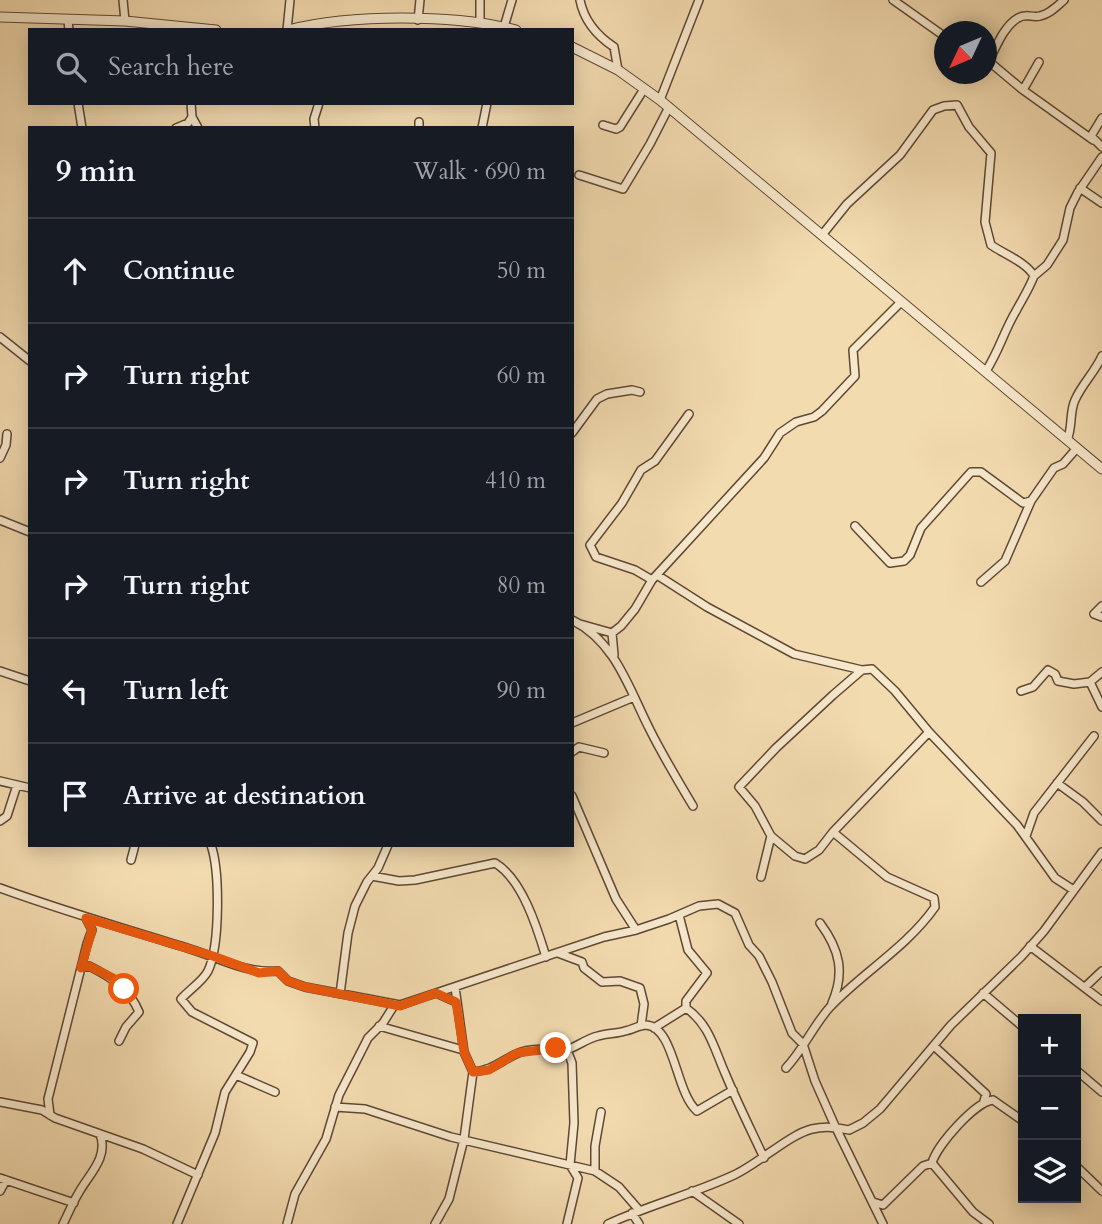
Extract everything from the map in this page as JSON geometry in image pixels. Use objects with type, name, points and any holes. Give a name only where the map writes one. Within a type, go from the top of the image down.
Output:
[{"type":"street","points":[[123,0],[125,21]]},
{"type":"street","points":[[288,28],[290,0]]},
{"type":"street","points":[[418,20],[420,0]]},
{"type":"street","points":[[480,0],[480,22]]},
{"type":"street","points":[[504,27],[512,0]]},
{"type":"street","points":[[580,0],[583,14],[593,30],[614,47],[618,70]]},
{"type":"street","points":[[660,100],[699,0]]},
{"type":"street","points":[[893,0],[934,29]]},
{"type":"street","points":[[997,45],[1017,18],[1028,15],[1042,16],[1064,0]]},
{"type":"street","points":[[0,17],[69,25],[125,21],[196,28]]},
{"type":"street","points":[[296,28],[346,20],[480,22],[508,28]]},
{"type":"street","points":[[574,48],[618,70],[669,107],[1102,470]]},
{"type":"street","points":[[1023,90],[1039,62]]},
{"type":"street","points":[[997,68],[1023,90],[1102,147]]},
{"type":"street","points":[[603,125],[616,129],[620,127],[644,89]]},
{"type":"street","points":[[78,105],[82,126]]},
{"type":"street","points":[[191,105],[192,117],[197,126]]},
{"type":"street","points":[[315,126],[318,105]]},
{"type":"street","points":[[482,126],[486,105]]},
{"type":"street","points":[[822,236],[847,204],[900,155],[933,110],[944,106],[957,106],[969,127],[991,153],[985,222],[991,245],[1008,257],[1029,266],[1034,276]]},
{"type":"street","points":[[579,175],[623,189],[669,107]]},
{"type":"street","points":[[181,126],[188,123],[192,117]]},
{"type":"street","points":[[1093,140],[1091,136],[1102,118]]},
{"type":"street","points":[[986,371],[999,352],[1034,276],[1047,265],[1063,240],[1070,208],[1080,188],[1102,158]]},
{"type":"street","points":[[1080,188],[1102,203]]},
{"type":"street","points":[[612,633],[635,608],[654,578],[764,458],[780,433],[796,422],[814,417],[844,389],[855,376],[853,351],[901,302]]},
{"type":"street","points":[[0,337],[28,359]]},
{"type":"street","points":[[1067,440],[1076,399],[1102,356]]},
{"type":"street","points":[[574,430],[597,399],[607,394],[632,390],[640,392]]},
{"type":"street","points":[[689,414],[655,461],[642,470],[622,503],[590,545],[596,557],[654,578],[794,654],[862,670],[872,669],[1026,836],[1055,878],[1072,889]]},
{"type":"street","points":[[0,458],[8,434]]},
{"type":"street","points":[[981,582],[1005,561],[1031,501],[1054,468],[1063,464],[1077,447]]},
{"type":"street","points":[[855,526],[891,563],[904,561],[910,555],[921,528],[971,472],[981,472],[1023,503],[1031,501]]},
{"type":"street","points":[[0,520],[28,531]]},
{"type":"street","points":[[1102,606],[1094,614],[1102,618]]},
{"type":"street","points":[[576,622],[612,633]]},
{"type":"street","points":[[576,622],[614,655]]},
{"type":"street","points":[[612,633],[614,655],[663,754],[693,806]]},
{"type":"street","points":[[862,670],[776,748],[739,787],[755,806],[771,836],[795,856],[806,859],[819,849],[929,732]]},
{"type":"street","points":[[1021,691],[1033,687],[1048,670],[1055,674],[1058,681],[1074,684],[1090,682],[1102,672]]},
{"type":"street","points":[[0,671],[28,680]]},
{"type":"street","points":[[1090,682],[1102,707]]},
{"type":"street","points":[[574,722],[634,697]]},
{"type":"street","points":[[1026,836],[1034,813],[1094,736]]},
{"type":"street","points":[[574,751],[579,747],[604,753]]},
{"type":"street","points":[[0,781],[28,788]]},
{"type":"street","points":[[1057,783],[1083,802],[1102,821]]},
{"type":"street","points":[[0,821],[7,816],[17,785]]},
{"type":"street","points":[[574,801],[616,899],[635,930]]},
{"type":"street","points":[[830,1007],[875,968],[935,907],[934,898],[887,877],[833,832]]},
{"type":"street","points":[[761,877],[771,836]]},
{"type":"street","points":[[131,860],[134,847]]},
{"type":"street","points":[[177,1224],[215,1133],[225,1092],[253,1043],[192,1012],[181,999],[206,975],[213,956],[217,890],[215,856],[212,847]]},
{"type":"street","points":[[340,994],[348,933],[355,906],[387,847]]},
{"type":"street","points":[[608,1224],[731,1177],[800,1133],[835,1126],[849,1130],[869,1118],[910,1076],[934,1045],[1030,946],[1102,852]]},
{"type":"street","points":[[372,876],[398,881],[415,880],[495,863],[506,870],[523,899],[537,925],[547,957]]},
{"type":"street","points":[[0,888],[259,973],[278,971],[288,981],[400,1006],[604,937],[680,915],[699,906],[718,904],[735,913],[749,945],[760,956],[792,1032],[803,1044],[815,1082],[835,1126],[883,1224]]},
{"type":"street","points":[[680,915],[688,950],[707,973],[686,1001],[686,1008]]},
{"type":"street","points":[[50,1115],[48,1099],[92,930],[86,918]]},
{"type":"street","points":[[786,1068],[830,1007],[839,988],[836,950],[820,923]]},
{"type":"street","points":[[1030,946],[1102,1001]]},
{"type":"street","points":[[558,953],[582,962],[584,968],[603,982],[620,981],[640,988],[644,1004],[641,1026]]},
{"type":"street","points":[[81,968],[89,966],[113,978],[135,1003],[139,1012],[126,1027],[119,1041]]},
{"type":"street","points":[[1085,987],[1102,971]]},
{"type":"street","points":[[435,1224],[449,1199],[464,1139],[473,1072],[463,1050],[455,987]]},
{"type":"street","points":[[436,993],[456,1002]]},
{"type":"street","points":[[983,993],[1018,1023]]},
{"type":"street","points":[[287,1224],[295,1194],[326,1139],[335,1107],[368,1038],[396,1004]]},
{"type":"street","points":[[654,1028],[686,1008]]},
{"type":"street","points":[[686,1008],[696,1015],[710,1033],[764,1158]]},
{"type":"street","points":[[379,1026],[463,1050]]},
{"type":"street","points":[[562,1052],[576,1048],[599,1035],[641,1026],[654,1028],[667,1042],[682,1090],[697,1111],[733,1090]]},
{"type":"street","points":[[934,1045],[988,1098],[1018,1116]]},
{"type":"street","points":[[473,1072],[489,1070],[517,1053],[556,1048],[569,1055],[572,1063],[574,1123],[570,1165],[578,1178],[567,1224]]},
{"type":"street","points":[[1081,1074],[1102,1092]]},
{"type":"street","points":[[236,1075],[275,1092]]},
{"type":"street","points":[[932,1163],[934,1156],[958,1125],[988,1098]]},
{"type":"street","points":[[0,1102],[34,1108],[143,1149],[198,1175]]},
{"type":"street","points":[[335,1107],[365,1110],[451,1137],[595,1171],[619,1187],[635,1212],[639,1224]]},
{"type":"street","points":[[595,1171],[595,1146],[601,1112]]},
{"type":"street","points":[[63,1224],[103,1149],[100,1134]]},
{"type":"street","points":[[873,1202],[883,1205],[923,1166],[932,1163]]},
{"type":"street","points":[[932,1163],[973,1212],[989,1224]]},
{"type":"street","points":[[1081,1171],[1102,1191]]},
{"type":"street","points":[[0,1191],[3,1179],[74,1203]]},
{"type":"street","points":[[692,1191],[739,1224]]},
{"type":"route","points":[[124,989],[113,978],[89,966],[81,968],[92,930],[86,918],[213,956],[259,973],[278,971],[288,981],[305,987],[400,1006],[436,993],[456,1002],[464,1052],[473,1072],[489,1070],[517,1053],[556,1048]]}]
